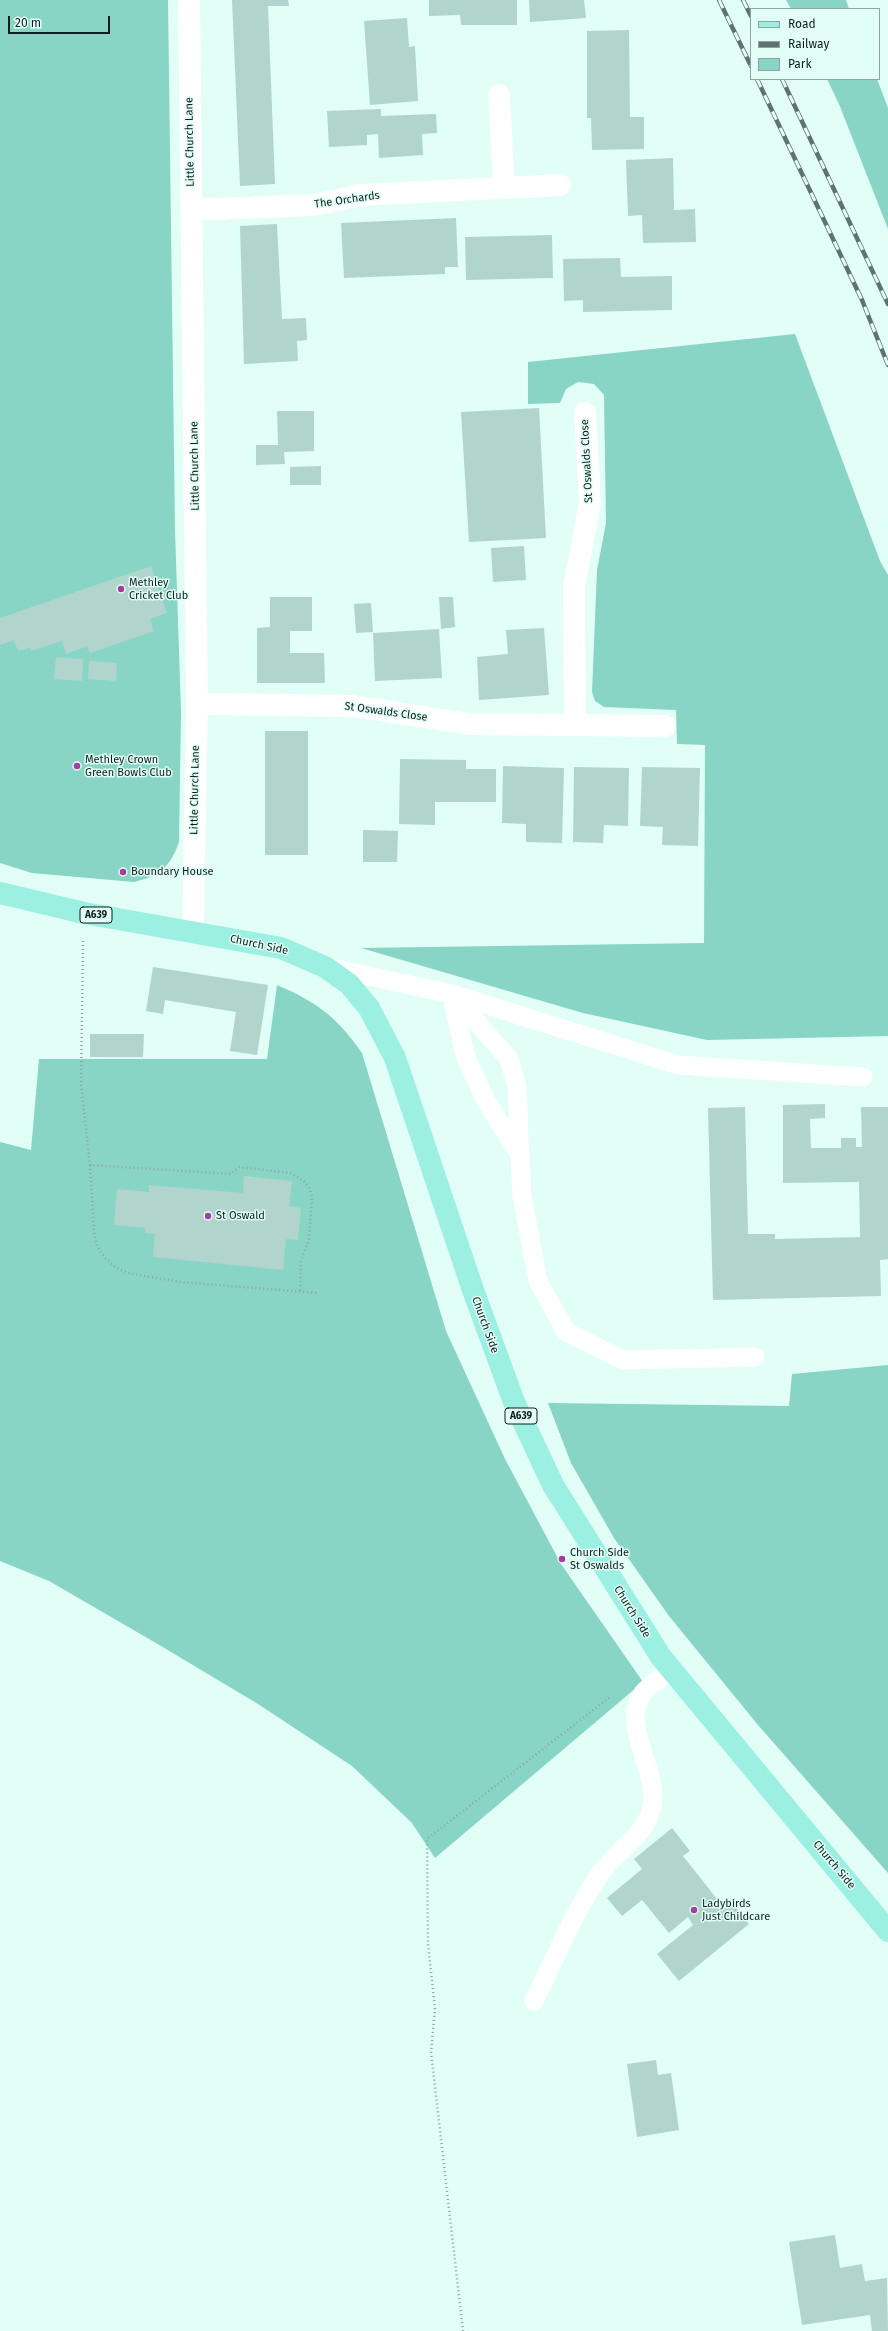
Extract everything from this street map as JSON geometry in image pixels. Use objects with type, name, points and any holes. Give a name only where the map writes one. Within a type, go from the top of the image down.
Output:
[{"type":"main road","name":"Church Side","points":[[0,893],[84,913],[281,948],[325,967],[349,984],[369,1008],[395,1058],[491,1342],[514,1402],[554,1485],[661,1657],[888,1931]]},
{"type":"street","name":"Little Church Lane","points":[[189,0],[197,704],[193,932]]},
{"type":"street","points":[[499,95],[504,188]]},
{"type":"street","name":"The Orchards","points":[[191,210],[314,205],[361,196],[560,185]]},
{"type":"street","name":"St Oswalds Close","points":[[575,724],[574,587],[590,503],[585,413]]},
{"type":"street","name":"St Oswalds Close","points":[[197,704],[352,706],[470,724],[665,726]]},
{"type":"lane","points":[[325,967],[452,994],[678,1064],[863,1077]]},
{"type":"lane","points":[[452,994],[509,1059],[517,1087],[522,1196],[538,1281],[566,1332],[623,1360],[755,1357]]},
{"type":"lane","points":[[452,994],[465,1055],[486,1101],[521,1157]]},
{"type":"lane","points":[[534,2001],[590,1890],[615,1855],[643,1827],[650,1813],[653,1798],[651,1782],[636,1725],[635,1714],[644,1692],[671,1670]]},
{"type":"path","points":[[84,913],[81,1084],[90,1165],[94,1232],[97,1246],[104,1258],[115,1267],[128,1273],[180,1282],[319,1293]]},
{"type":"path","points":[[90,1165],[231,1174],[239,1167],[291,1173],[299,1176],[305,1182],[312,1198],[309,1239],[301,1261],[300,1292]]},
{"type":"path","points":[[463,2331],[431,2052],[435,2009],[428,1944],[428,1839],[617,1692]]},
{"type":"green space","points":[[0,0],[168,0],[175,530],[181,712],[179,842],[172,858],[163,869],[151,877],[134,882],[32,873],[0,863]]},
{"type":"green space","points":[[786,0],[846,0],[849,8],[790,8]]},
{"type":"green space","points":[[827,80],[877,80],[888,108],[888,229],[839,104]]},
{"type":"green space","points":[[795,334],[880,561],[888,575],[888,1036],[707,1040],[583,1013],[361,948],[704,943],[705,745],[677,744],[676,710],[604,707],[595,701],[592,692],[597,570],[606,523],[604,395],[594,384],[578,382],[566,389],[560,403],[528,404],[528,362]]},
{"type":"green space","points":[[277,985],[304,998],[326,1012],[344,1030],[362,1053],[446,1331],[505,1459],[561,1564],[643,1682],[435,1858],[412,1823],[352,1766],[258,1704],[156,1643],[49,1581],[0,1561],[0,1142],[31,1150],[39,1059],[267,1059]]},
{"type":"green space","points":[[888,1365],[888,1873],[758,1725],[669,1616],[614,1538],[571,1463],[548,1403],[789,1406],[792,1374]]},
{"type":"building","points":[[232,0],[288,0],[289,6],[268,6],[275,184],[240,186]]},
{"type":"building","points":[[429,0],[517,0],[517,25],[461,25],[460,15],[429,16]]},
{"type":"building","points":[[529,0],[584,0],[586,18],[530,22]]},
{"type":"building","points":[[407,18],[409,47],[415,46],[418,101],[370,105],[364,21]]},
{"type":"building","points":[[629,30],[630,117],[644,117],[644,149],[592,150],[591,118],[587,118],[587,31]]},
{"type":"building","points":[[381,109],[381,116],[436,114],[437,133],[422,134],[423,155],[379,158],[378,134],[367,135],[367,145],[329,147],[327,111]]},
{"type":"building","points":[[673,158],[674,210],[695,209],[696,242],[643,243],[642,215],[628,216],[626,160]]},
{"type":"building","points":[[456,218],[458,267],[445,267],[445,274],[344,278],[341,223]]},
{"type":"building","points":[[277,224],[282,319],[306,318],[307,340],[297,341],[298,361],[244,364],[240,226]]},
{"type":"building","points":[[552,235],[553,278],[466,280],[465,237]]},
{"type":"building","points":[[620,258],[621,277],[672,276],[672,310],[583,312],[583,300],[564,301],[563,259]]},
{"type":"building","points":[[539,408],[546,538],[469,542],[461,412]]},
{"type":"building","points":[[277,411],[314,411],[314,451],[284,452],[285,464],[256,465],[256,445],[278,445]]},
{"type":"building","points":[[321,466],[321,485],[290,485],[290,467]]},
{"type":"building","points":[[524,546],[526,580],[493,582],[491,548]]},
{"type":"building","name":"Methley Cricket Club","points":[[151,566],[167,613],[150,619],[154,631],[90,653],[87,646],[66,654],[62,641],[31,651],[30,648],[18,651],[14,640],[0,645],[0,618]]},
{"type":"building","points":[[270,597],[312,597],[312,631],[290,631],[290,653],[324,653],[325,683],[257,683],[257,628],[270,627]]},
{"type":"building","points":[[439,597],[453,597],[455,627],[441,629]]},
{"type":"building","points":[[371,603],[373,632],[356,633],[354,604]]},
{"type":"building","points":[[544,628],[549,695],[479,700],[477,657],[508,654],[506,630]]},
{"type":"building","points":[[439,629],[442,678],[375,681],[373,633]]},
{"type":"building","points":[[56,657],[83,659],[82,681],[54,679]]},
{"type":"building","points":[[89,661],[117,663],[116,681],[88,679]]},
{"type":"building","points":[[265,731],[308,731],[308,855],[265,855]]},
{"type":"building","points":[[400,759],[466,760],[466,769],[496,769],[496,802],[435,802],[435,825],[399,824]]},
{"type":"building","points":[[503,766],[564,768],[562,843],[526,842],[526,824],[502,823]]},
{"type":"building","points":[[574,767],[629,768],[628,826],[604,825],[603,843],[573,842]]},
{"type":"building","points":[[642,767],[700,768],[698,846],[662,845],[663,827],[640,826]]},
{"type":"building","points":[[363,830],[398,831],[397,862],[363,862]]},
{"type":"building","points":[[153,967],[268,985],[257,1055],[230,1051],[236,1012],[165,1000],[163,1014],[146,1011]]},
{"type":"building","points":[[90,1034],[144,1034],[143,1057],[90,1057]]},
{"type":"building","points":[[825,1104],[825,1118],[810,1119],[811,1148],[841,1148],[841,1138],[856,1138],[856,1147],[862,1147],[861,1107],[888,1107],[888,1259],[880,1260],[881,1296],[713,1300],[708,1108],[745,1107],[748,1234],[775,1234],[775,1239],[860,1237],[859,1182],[783,1183],[783,1105]]},
{"type":"building","name":"St Oswald","points":[[244,1176],[292,1181],[289,1206],[301,1208],[298,1240],[286,1239],[283,1270],[153,1257],[155,1234],[145,1233],[145,1228],[114,1225],[117,1189],[149,1192],[149,1185],[243,1193]]},
{"type":"building","name":"Ladybirds Just Childcare","points":[[672,1828],[690,1851],[683,1856],[721,1904],[728,1898],[749,1924],[679,1981],[657,1954],[693,1925],[688,1917],[669,1933],[642,1900],[622,1916],[607,1898],[642,1869],[634,1859]]},
{"type":"building","points":[[656,2060],[658,2075],[671,2073],[679,2130],[637,2137],[627,2064]]},
{"type":"building","points":[[835,2235],[840,2268],[862,2264],[865,2281],[887,2278],[888,2331],[872,2331],[870,2315],[802,2325],[789,2242]]},
{"type":"railway","points":[[719,0],[750,64]]},
{"type":"railway","points":[[743,0],[750,14]]},
{"type":"railway","points":[[757,80],[862,300],[888,365]]},
{"type":"railway","points":[[782,80],[888,304]]},
{"type":"place","name":"Methley Cricket Club","points":[[121,589]]},
{"type":"place","name":"Methley Crown Green Bowls Club","points":[[77,766]]},
{"type":"place","name":"Boundary House","points":[[123,872]]},
{"type":"place","name":"St Oswald","points":[[208,1216]]},
{"type":"place","name":"Church Side St Oswalds","points":[[562,1559]]},
{"type":"place","name":"Ladybirds Just Childcare","points":[[694,1910]]}]
